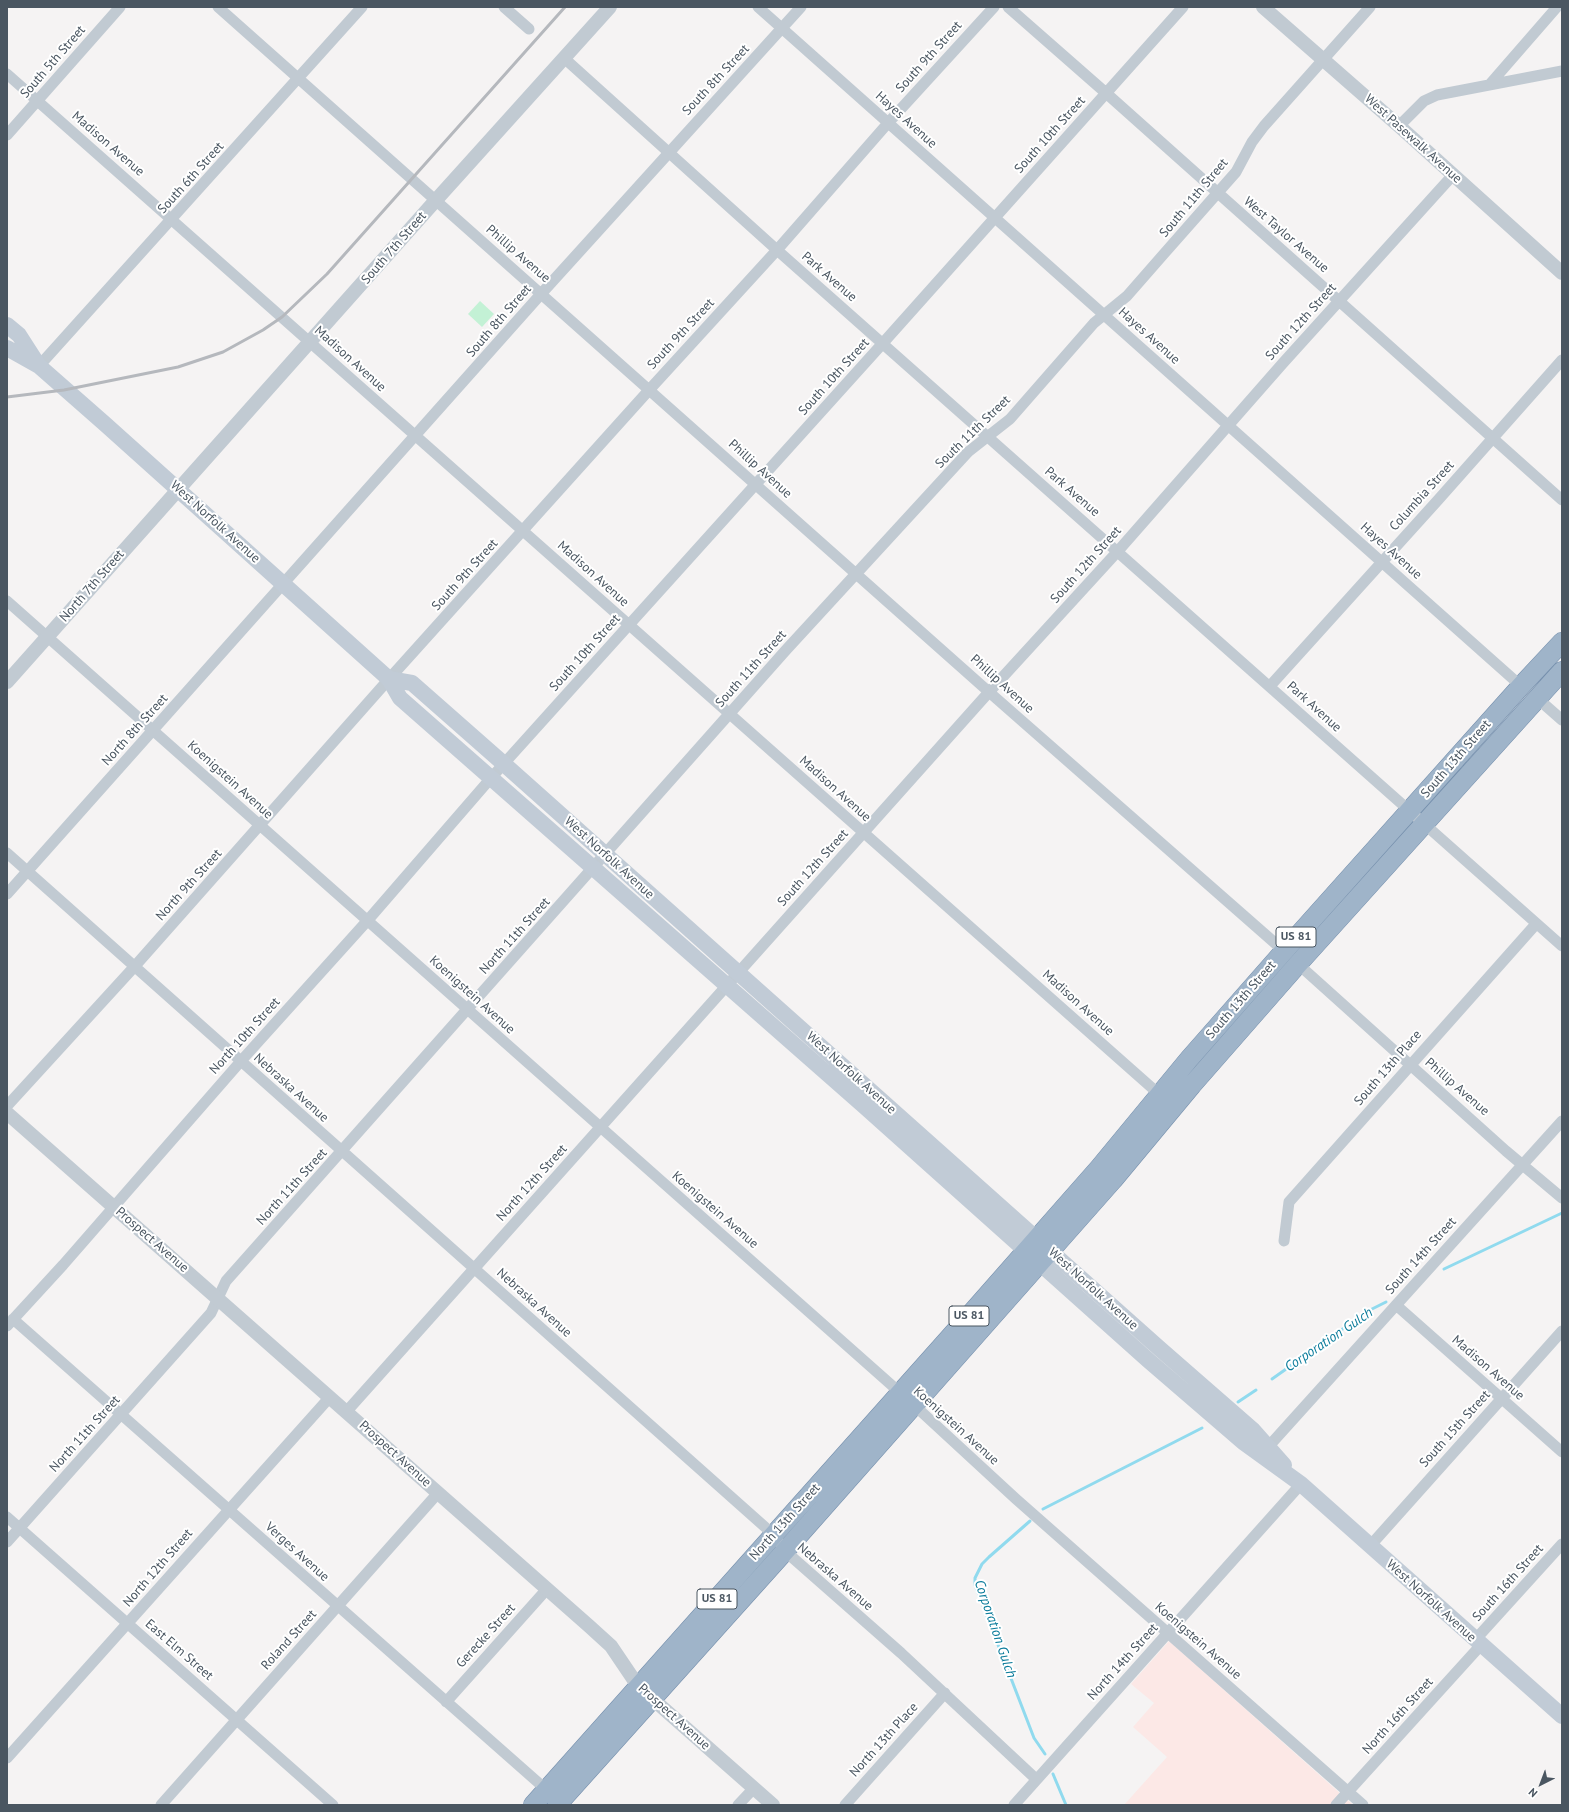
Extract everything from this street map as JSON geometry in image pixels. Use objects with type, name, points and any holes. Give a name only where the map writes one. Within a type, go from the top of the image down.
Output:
[{"type":"highway","name":"South 13th Street","points":[[1038,1251],[1128,1163],[1192,1085],[1298,964],[1521,686],[1562,642]]},
{"type":"highway","name":"South 13th Street","points":[[1038,1251],[1099,1168],[1284,951],[1537,698],[1562,671]]},
{"type":"highway","name":"North 13th Street","points":[[645,1693],[785,1551],[907,1400],[1038,1251]]},
{"type":"highway","name":"North 13th Street","points":[[533,1805],[556,1801],[774,1535],[907,1400]]},
{"type":"main road","name":"West Norfolk Avenue","points":[[7,325],[19,335],[39,366]]},
{"type":"main road","name":"West Norfolk Avenue","points":[[7,348],[39,366],[178,489],[389,679],[400,698],[727,986],[1038,1251],[1253,1430],[1301,1484]]},
{"type":"main road","name":"West Norfolk Avenue","points":[[389,679],[412,684],[504,764],[738,973],[1038,1251],[1148,1360],[1243,1442],[1301,1484],[1478,1643],[1562,1716]]},
{"type":"street","name":"South 5th Street","points":[[7,135],[120,7]]},
{"type":"street","name":"Phillip Avenue","points":[[218,7],[650,389],[989,692],[1284,951]]},
{"type":"street","name":"South 6th Street","points":[[39,366],[299,79],[362,7]]},
{"type":"street","points":[[504,7],[529,29]]},
{"type":"street","name":"South 7th Street","points":[[178,489],[610,7]]},
{"type":"street","name":"Hayes Avenue","points":[[758,7],[994,219],[1521,686]]},
{"type":"street","name":"South 8th Street","points":[[283,584],[541,294],[801,7]]},
{"type":"street","name":"South 9th Street","points":[[389,679],[777,250],[888,123],[994,7]]},
{"type":"street","name":"West Taylor Avenue","points":[[1008,7],[1106,92],[1217,193],[1562,500]]},
{"type":"street","name":"South 10th Street","points":[[504,764],[1183,7]]},
{"type":"street","name":"West Pasewalk Avenue","points":[[1263,7],[1399,126],[1562,273]]},
{"type":"street","name":"South 11th Street","points":[[604,854],[730,713],[968,452],[1010,419],[1094,322],[1127,296],[1236,172],[1252,142],[1264,126],[1370,7]]},
{"type":"street","points":[[1490,84],[1557,7]]},
{"type":"street","name":"Park Avenue","points":[[564,58],[777,250],[1562,946]]},
{"type":"street","points":[[1399,126],[1424,101],[1437,95],[1562,71]]},
{"type":"street","name":"Madison Avenue","points":[[7,74],[311,342],[415,437],[524,531],[1160,1095]]},
{"type":"street","name":"South 12th Street","points":[[738,973],[989,692],[1118,551],[1339,300],[1453,175]]},
{"type":"street","name":"Columbia Street","points":[[1270,686],[1562,360]]},
{"type":"street","name":"North 7th Street","points":[[7,682],[178,489]]},
{"type":"street","name":"North 8th Street","points":[[7,894],[283,584]]},
{"type":"street","name":"Koenigstein Avenue","points":[[7,601],[368,920],[467,1011],[600,1127],[1168,1634],[1363,1805]]},
{"type":"street","name":"North 9th Street","points":[[7,1106],[135,966],[389,679]]},
{"type":"street","points":[[1537,698],[1562,720]]},
{"type":"street","name":"North 10th Street","points":[[10,1323],[114,1207],[241,1061],[368,920],[504,764]]},
{"type":"street","name":"Nebraska Avenue","points":[[7,853],[774,1535],[785,1551],[945,1693],[1036,1779]]},
{"type":"street","name":"North 11th Street","points":[[7,1542],[211,1313],[217,1297],[226,1281],[467,1011],[604,854]]},
{"type":"street","name":"South 13th Place","points":[[1284,1241],[1289,1202],[1536,924]]},
{"type":"street","name":"Phillip Avenue","points":[[1298,964],[1506,1151],[1562,1198]]},
{"type":"street","name":"North 12th Street","points":[[347,1411],[738,973]]},
{"type":"street","name":"Prospect Avenue","points":[[7,1113],[347,1411],[611,1646],[645,1693],[773,1805]]},
{"type":"street","name":"South 14th Street","points":[[1268,1446],[1562,1121]]},
{"type":"street","name":"Madison Avenue","points":[[1396,1305],[1562,1452]]},
{"type":"street","name":"Verges Avenue","points":[[10,1323],[229,1509],[556,1801]]},
{"type":"street","name":"South 15th Street","points":[[1370,1546],[1562,1331]]},
{"type":"street","name":"North 12th Street","points":[[7,1758],[330,1397]]},
{"type":"street","name":"North 14th Street","points":[[1014,1805],[1301,1484]]},
{"type":"street","name":"Roland Street","points":[[161,1805],[438,1493]]},
{"type":"street","name":"East Elm Street","points":[[7,1517],[333,1805]]},
{"type":"street","name":"South 16th Street","points":[[1478,1643],[1562,1544]]},
{"type":"street","name":"Gerecke Street","points":[[446,1702],[547,1589]]},
{"type":"street","name":"North 16th Street","points":[[1336,1805],[1478,1643]]},
{"type":"street","name":"North 13th Place","points":[[845,1805],[945,1693]]},
{"type":"street","points":[[738,1805],[754,1788]]},
{"type":"shaded area","points":[[1169,1641],[1352,1804],[1124,1805],[1167,1757],[1133,1727],[1154,1703],[1131,1684]]},
{"type":"green space","points":[[480,301],[494,314],[482,327],[468,314]]},
{"type":"waterway","name":"Corporation Gulch","points":[[1444,1269],[1562,1213]]},
{"type":"waterway","name":"Corporation Gulch","points":[[1272,1379],[1368,1311],[1386,1302]]},
{"type":"waterway","name":"Corporation Gulch","points":[[1238,1402],[1256,1390]]},
{"type":"waterway","name":"Corporation Gulch","points":[[1043,1509],[1202,1428]]},
{"type":"waterway","name":"Corporation Gulch","points":[[1030,1521],[982,1564],[975,1578],[975,1585],[1034,1738],[1045,1754]]},
{"type":"waterway","name":"Corporation Gulch","points":[[1053,1774],[1066,1805]]},
{"type":"railway","points":[[7,397],[64,390],[178,367],[223,352],[263,330],[282,317],[327,274],[565,7]]}]
